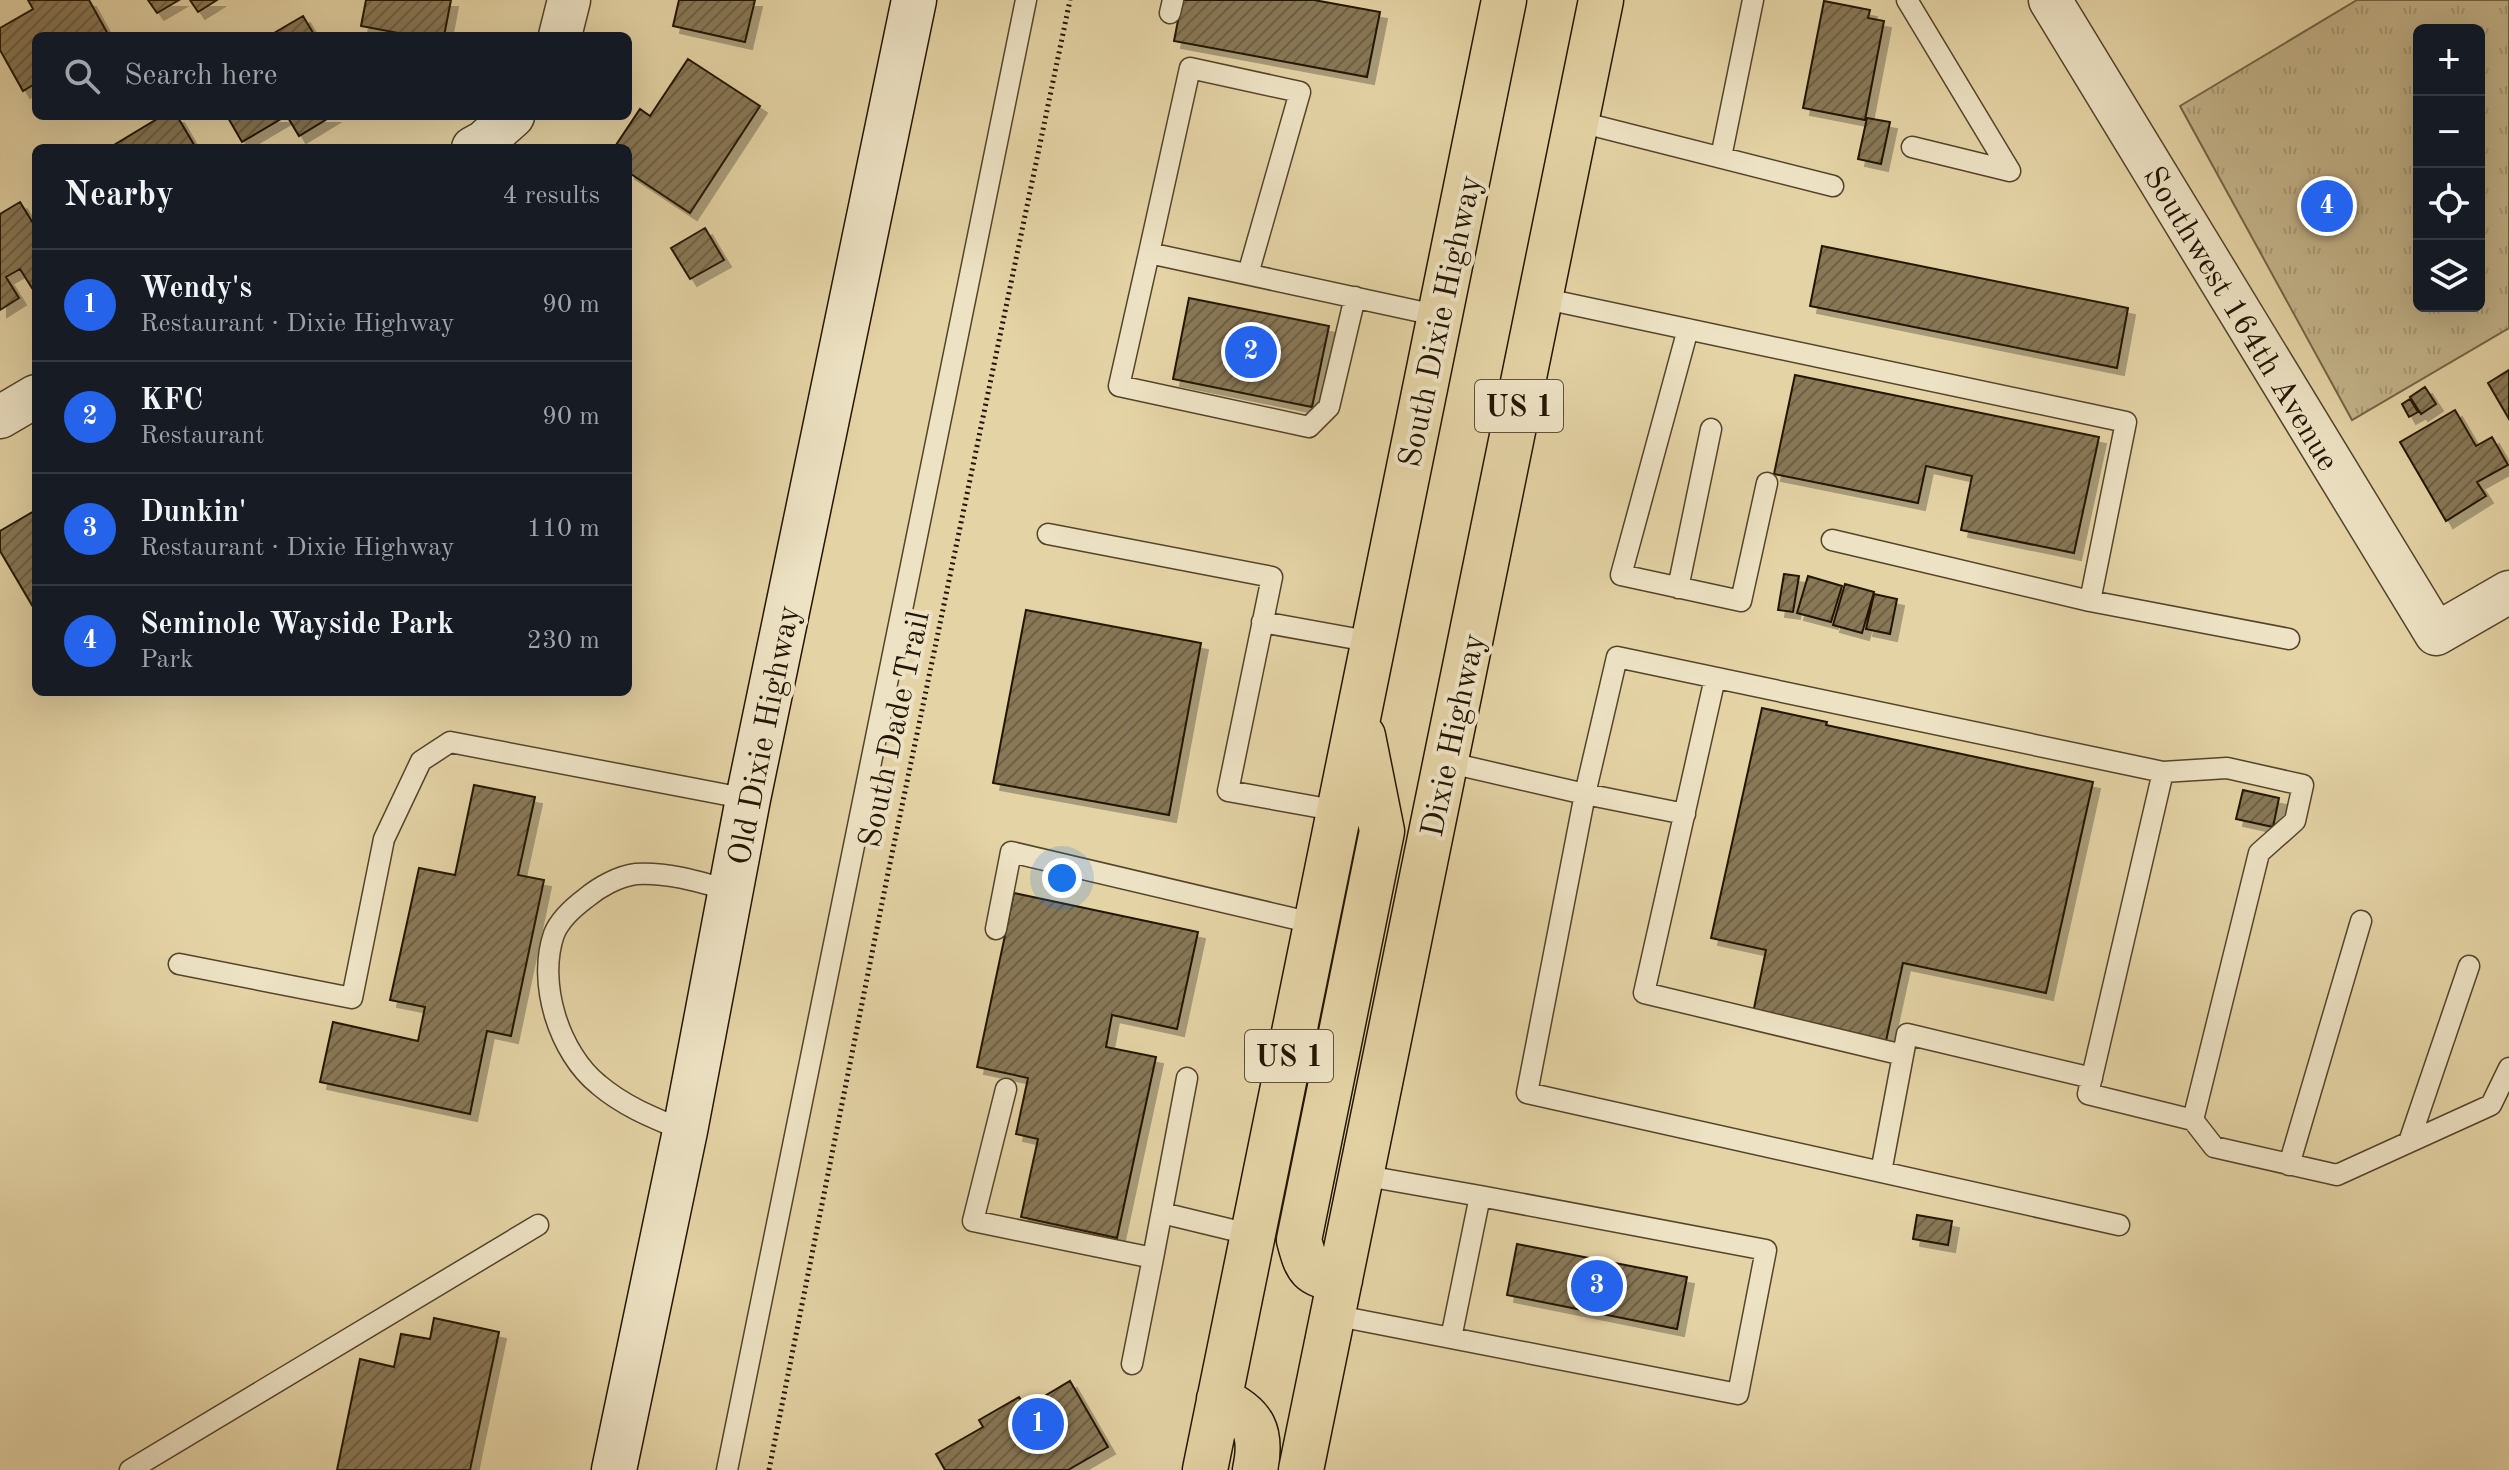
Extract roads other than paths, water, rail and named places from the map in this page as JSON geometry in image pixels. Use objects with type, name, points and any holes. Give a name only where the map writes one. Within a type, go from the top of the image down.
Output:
[{"type":"highway","name":"South Dixie Highway","points":[[1373,642],[1504,0]]},
{"type":"highway","name":"Dixie Highway","points":[[1301,1470],[1601,0]]},
{"type":"highway","name":"US 1","points":[[1205,1470],[1373,642]]},
{"type":"highway","points":[[1336,1298],[1306,1265],[1299,1240],[1382,831],[1359,714]]},
{"type":"highway","points":[[1219,1399],[1241,1409],[1255,1428],[1259,1452],[1255,1470]]},
{"type":"street","points":[[561,32],[569,0]]},
{"type":"street","name":"Old Dixie Highway","points":[[614,1470],[685,1131],[748,799],[914,0]]},
{"type":"street","name":"Southwest 164th Avenue","points":[[2050,0],[2436,634],[2509,592]]},
{"type":"street","points":[[480,144],[509,120]]},
{"type":"street","points":[[0,417],[32,398]]},
{"type":"lane","points":[[727,1470],[1026,0]]},
{"type":"lane","points":[[1721,157],[1753,0]]},
{"type":"lane","points":[[1907,0],[2010,171],[1912,147]]},
{"type":"lane","points":[[1248,274],[1300,92],[1190,68],[1119,386],[1309,427],[1329,407],[1355,297]]},
{"type":"lane","points":[[1576,121],[1833,186]]},
{"type":"lane","points":[[1149,253],[1440,316]]},
{"type":"lane","points":[[1541,298],[2126,422],[2090,601]]},
{"type":"lane","points":[[1688,329],[1621,575],[1741,601],[1767,483]]},
{"type":"lane","points":[[1678,588],[1711,429]]},
{"type":"lane","points":[[1048,534],[1272,577],[1228,791],[1339,811]]},
{"type":"lane","points":[[1832,540],[2090,601],[2289,639]]},
{"type":"lane","points":[[1262,622],[1373,642]]},
{"type":"lane","points":[[2119,1225],[1527,1093],[1585,794],[1617,657],[2163,772],[2227,768],[2303,785],[2295,821],[2259,853],[2193,1120]]},
{"type":"lane","points":[[1715,678],[1644,993],[1903,1055]]},
{"type":"lane","points":[[179,964],[352,998],[384,839],[421,761],[450,742],[748,799]]},
{"type":"lane","points":[[1446,762],[1685,814]]},
{"type":"lane","points":[[2163,772],[2088,1094],[2193,1120],[2214,1147],[2337,1175],[2491,1105],[2509,1068]]},
{"type":"lane","points":[[996,929],[1011,852],[1317,924]]},
{"type":"lane","points":[[685,1131],[629,1107],[596,1083],[571,1051],[552,1012],[548,971],[555,933],[570,911],[599,888],[633,874],[681,876],[732,891]]},
{"type":"lane","points":[[2289,1165],[2361,921]]},
{"type":"lane","points":[[2409,1142],[2469,966]]},
{"type":"lane","points":[[1881,1172],[1907,1034],[2092,1078]]},
{"type":"lane","points":[[1132,1364],[1187,1078]]},
{"type":"lane","points":[[1006,1089],[973,1221],[1153,1258]]},
{"type":"lane","points":[[1336,1298],[1451,1338],[1738,1394],[1766,1250],[1361,1175]]},
{"type":"lane","points":[[1451,1338],[1480,1196]]},
{"type":"lane","points":[[1162,1213],[1253,1235]]},
{"type":"lane","points":[[130,1470],[538,1225]]},
{"type":"place","name":"Seminole Wayside Park","points":[[2327,206]]},
{"type":"place","name":"KFC","points":[[1251,352]]},
{"type":"place","name":"Dunkin'","points":[[1597,1286]]},
{"type":"place","name":"Wendy's","points":[[1038,1424]]}]
